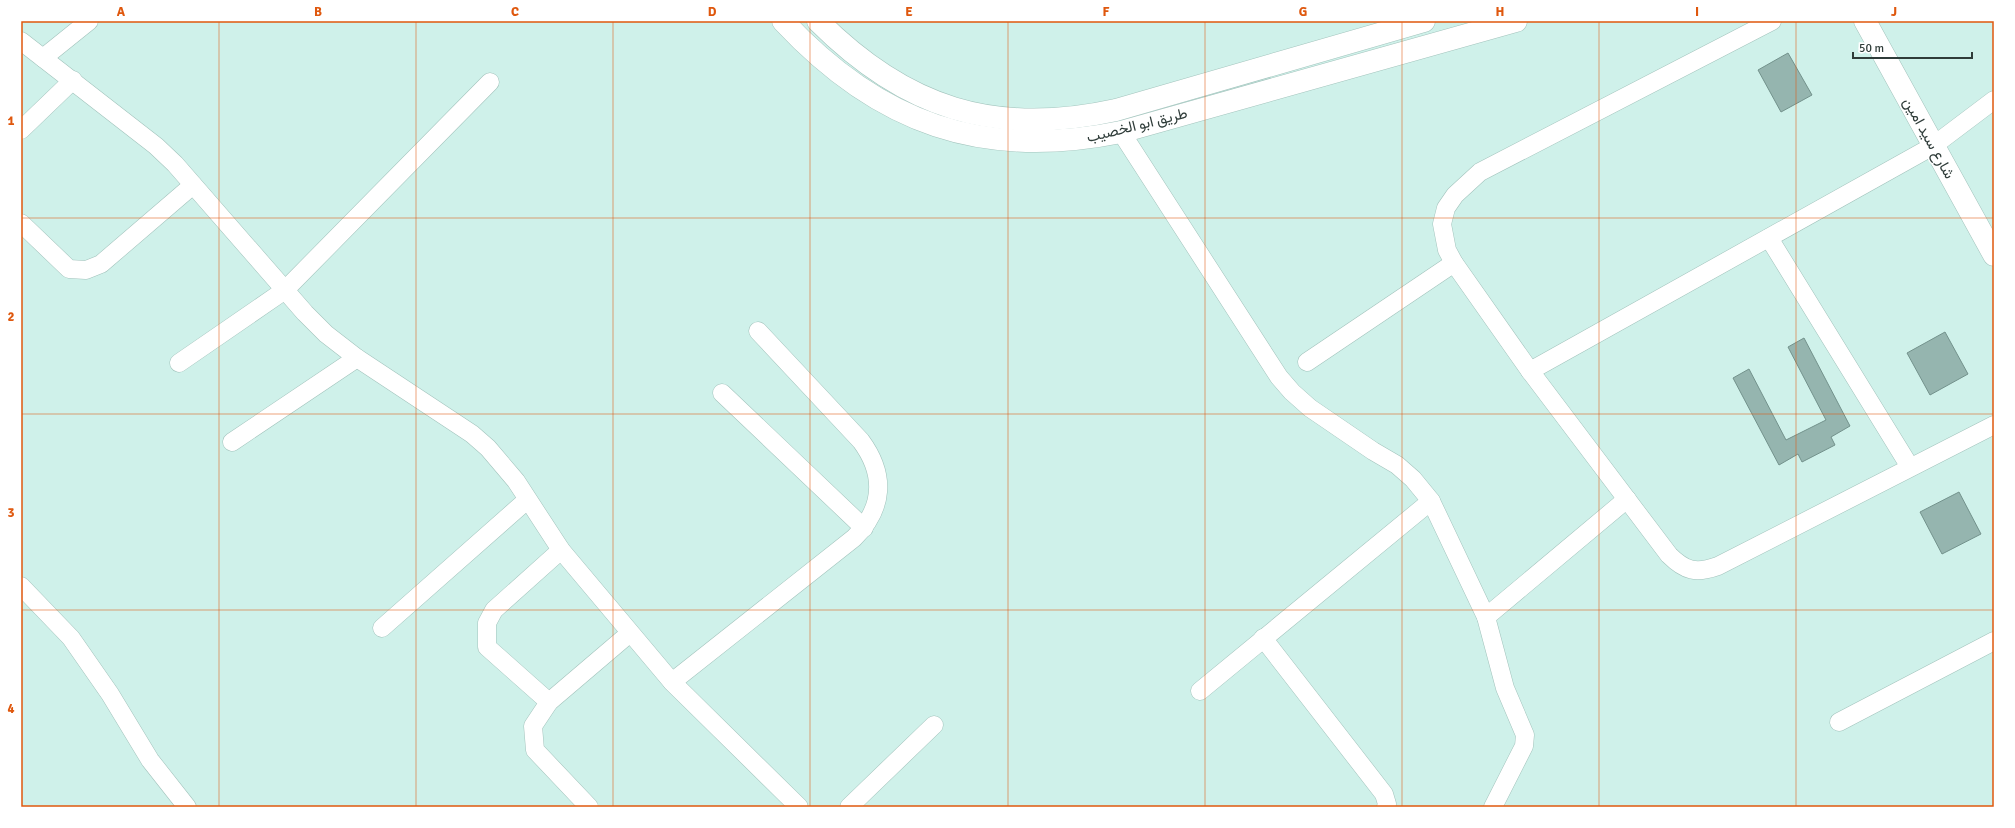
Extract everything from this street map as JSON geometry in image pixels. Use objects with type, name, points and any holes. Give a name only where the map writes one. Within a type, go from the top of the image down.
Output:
[{"type":"main road","name":"طريق ابو الخصيب","points":[[783,21],[826,63],[851,83],[906,114],[965,134],[1028,142],[1059,142],[1121,132],[1446,30],[1516,21]]},
{"type":"main road","name":"طريق ابو الخصيب","points":[[818,21],[843,47],[866,65],[891,81],[916,94],[972,113],[1030,121],[1073,118],[1116,110],[1424,21]]},
{"type":"main road","name":"شارع سيد امين","points":[[1865,21],[1994,255]]},
{"type":"street","points":[[43,58],[90,21]]},
{"type":"street","points":[[1772,21],[1480,172],[1455,195],[1446,208],[1442,224],[1443,237],[1454,263],[1530,371],[1669,555],[1679,565],[1691,570],[1705,571],[1718,566],[1994,425]]},
{"type":"street","points":[[21,41],[156,146],[193,185],[285,290],[326,334],[356,358],[472,434],[488,448],[516,481],[561,550],[672,682],[800,807]]},
{"type":"street","points":[[21,130],[73,80]]},
{"type":"street","points":[[179,363],[285,290],[490,82]]},
{"type":"street","points":[[1530,371],[1933,146],[1994,100]]},
{"type":"street","points":[[1121,132],[1279,377],[1292,392],[1310,408],[1373,451],[1397,465],[1413,479],[1431,501],[1486,617],[1505,688],[1525,735],[1524,746],[1493,807]]},
{"type":"street","points":[[21,223],[69,269],[86,270],[101,264],[193,185]]},
{"type":"street","points":[[1769,238],[1910,467]]},
{"type":"street","points":[[1307,362],[1454,263]]},
{"type":"street","points":[[672,682],[854,538],[864,528],[871,517],[878,491],[875,465],[862,441],[758,331]]},
{"type":"street","points":[[232,442],[356,358]]},
{"type":"street","points":[[722,393],[864,528]]},
{"type":"street","points":[[1486,617],[1627,499]]},
{"type":"street","points":[[382,628],[527,500]]},
{"type":"street","points":[[1200,690],[1431,501]]},
{"type":"street","points":[[549,702],[487,647],[487,623],[494,610],[561,550]]},
{"type":"street","points":[[21,586],[71,638],[110,694],[150,760],[187,807]]},
{"type":"street","points":[[589,807],[535,750],[533,726],[549,702],[630,633]]},
{"type":"street","points":[[1264,638],[1384,794],[1387,804],[1386,807]]},
{"type":"street","points":[[1839,722],[1994,640]]},
{"type":"street","points":[[849,807],[934,725]]},
{"type":"building","points":[[1788,53],[1812,95],[1781,112],[1758,70]]},
{"type":"building","points":[[1945,332],[1968,374],[1930,395],[1907,353]]},
{"type":"building","points":[[1804,338],[1850,426],[1831,437],[1835,445],[1802,462],[1798,454],[1779,465],[1733,378],[1749,369],[1786,440],[1826,420],[1788,347]]},
{"type":"building","points":[[1959,492],[1981,534],[1942,554],[1920,512]]}]
